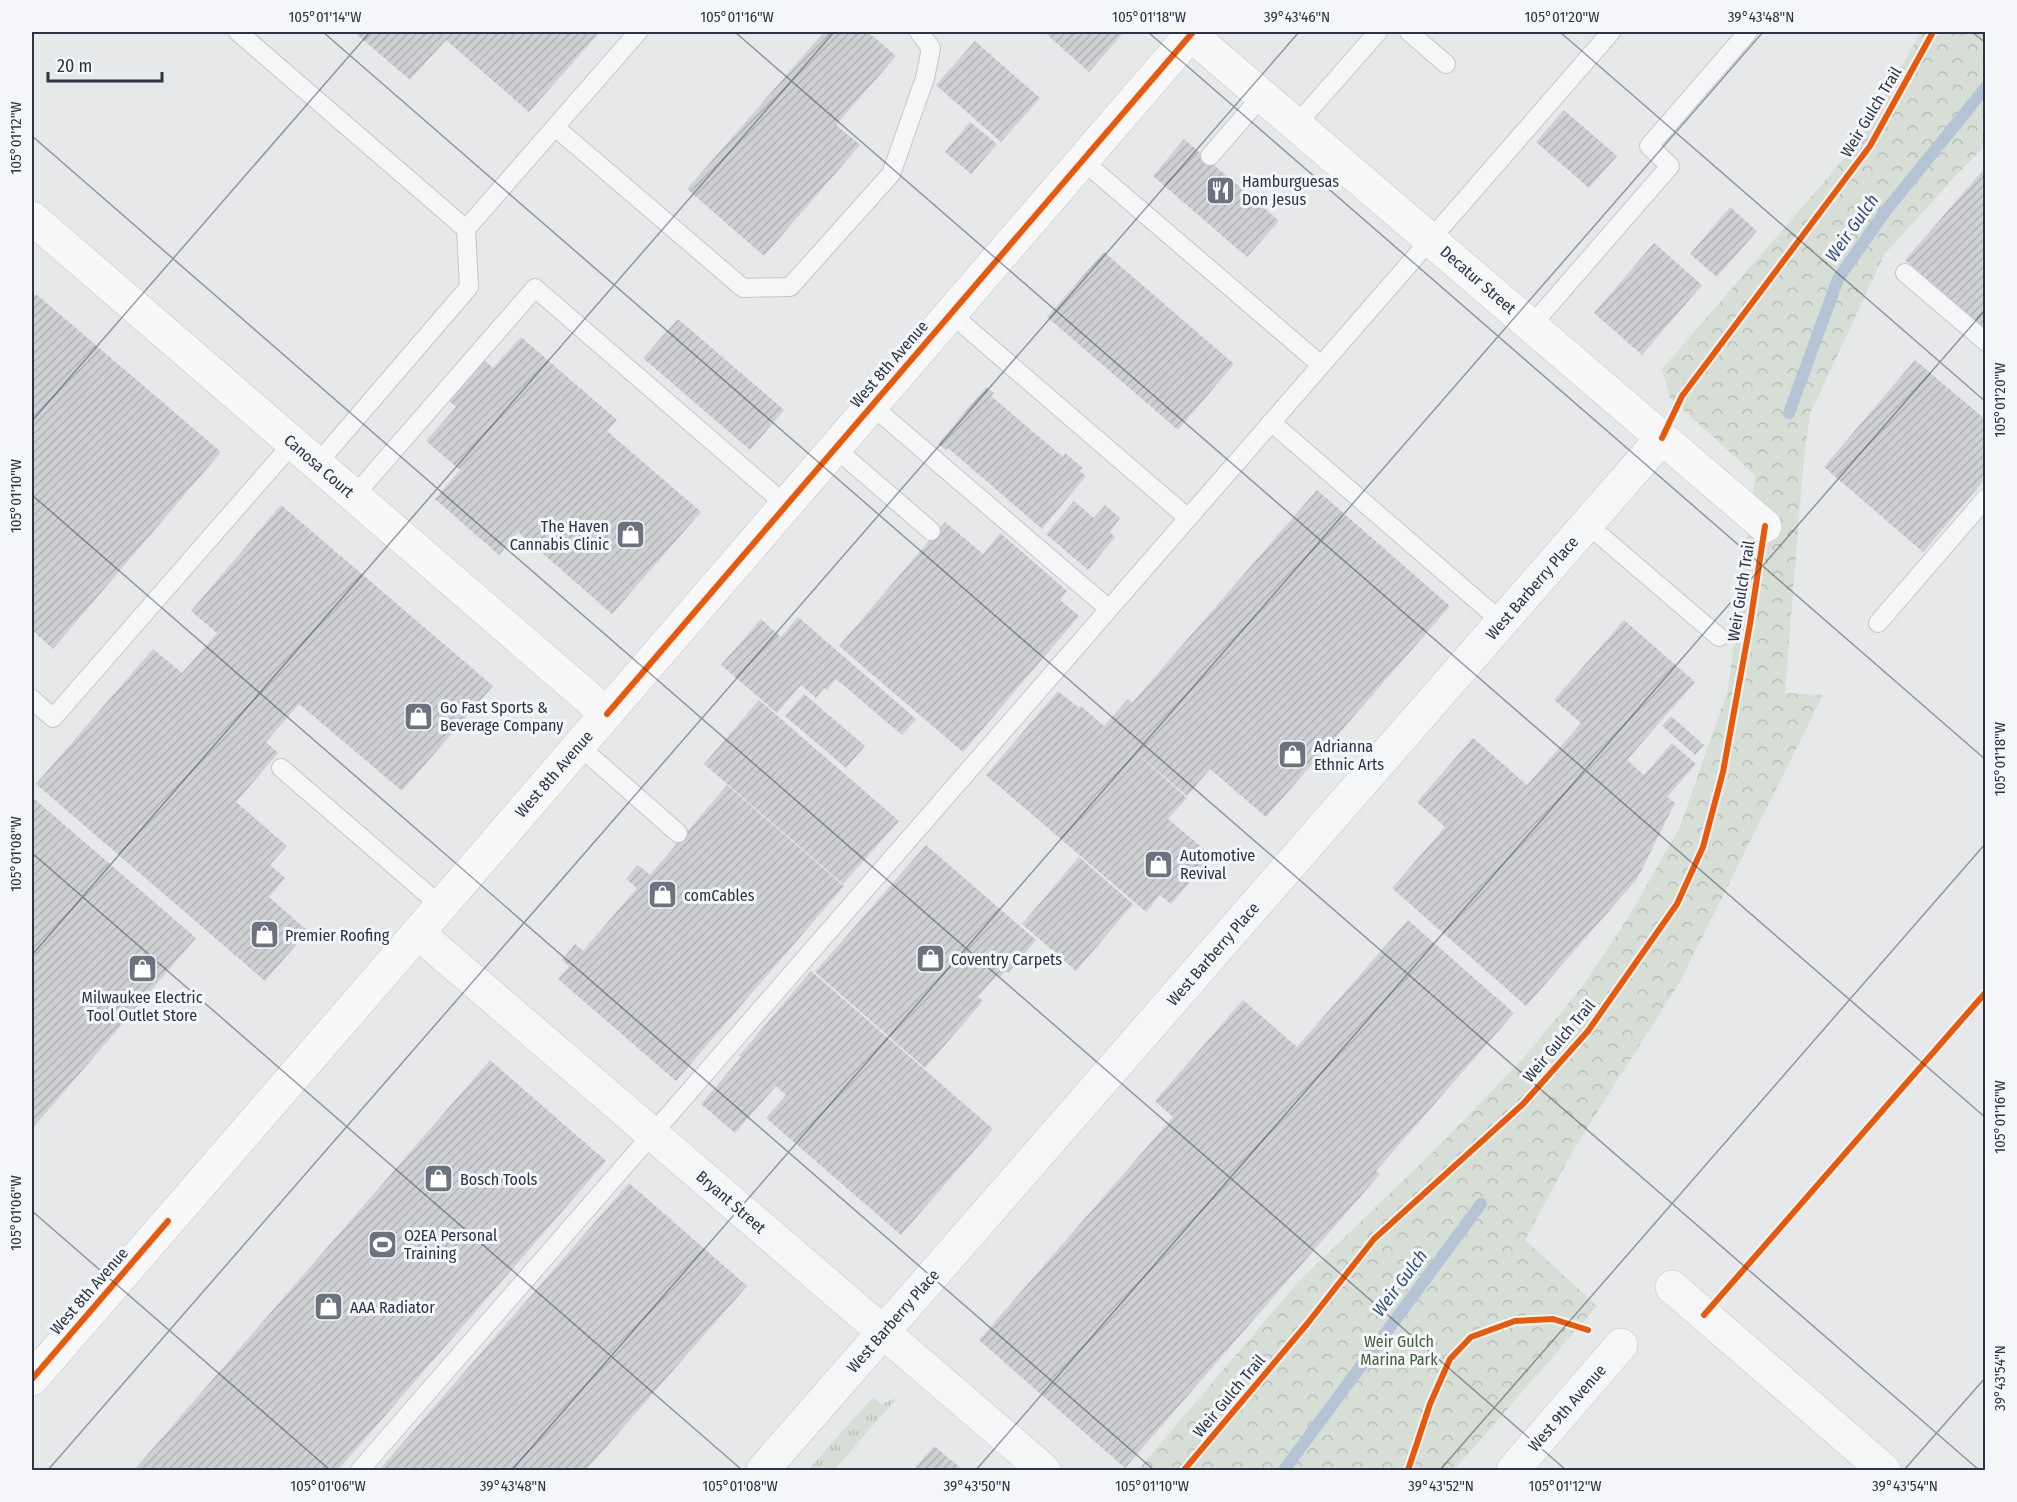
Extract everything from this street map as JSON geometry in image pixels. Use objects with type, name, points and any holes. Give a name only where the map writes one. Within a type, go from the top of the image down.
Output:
[{"type":"main road","name":"Decatur Street","points":[[1192,33],[1296,125],[1765,526]]},
{"type":"main road","name":"West 8th Avenue","points":[[32,1378],[1192,33]]},
{"type":"main road","name":"Canosa Court","points":[[32,218],[607,714]]},
{"type":"street","name":"West Barberry Place","points":[[771,1468],[883,1333],[1662,438]]},
{"type":"street","name":"Bryant Street","points":[[418,933],[1044,1470]]},
{"type":"street","points":[[1672,1287],[1884,1470]]},
{"type":"street","name":"West 9th Avenue","points":[[1513,1470],[1621,1345]]},
{"type":"lane","points":[[238,32],[466,229]]},
{"type":"lane","points":[[317,464],[469,287],[466,229],[638,32]]},
{"type":"lane","points":[[555,128],[743,288],[790,287],[891,174],[925,78],[931,48],[919,32]]},
{"type":"lane","points":[[1296,125],[1378,32]]},
{"type":"lane","points":[[1409,32],[1446,64]]},
{"type":"lane","points":[[360,1470],[1611,32]]},
{"type":"lane","points":[[1531,326],[1670,166],[1649,146],[1748,32]]},
{"type":"lane","points":[[1210,156],[1263,96]]},
{"type":"lane","points":[[1082,160],[1321,365]]},
{"type":"lane","points":[[1905,273],[1986,342]]},
{"type":"lane","points":[[354,496],[535,288],[786,505]]},
{"type":"lane","points":[[950,313],[1188,518]]},
{"type":"lane","points":[[871,405],[1109,609]]},
{"type":"lane","points":[[1271,422],[1502,622]]},
{"type":"lane","points":[[32,699],[53,718],[293,443]]},
{"type":"lane","points":[[835,448],[931,531]]},
{"type":"lane","points":[[1878,623],[1986,498]]},
{"type":"lane","points":[[1587,524],[1719,637]]},
{"type":"lane","points":[[579,746],[678,833]]},
{"type":"lane","points":[[281,768],[441,906]]},
{"type":"green space","name":"Weir Gulch Marina Park","points":[[1921,32],[1985,32],[1985,146],[1884,255],[1810,414],[1803,466],[1785,693],[1823,695],[1681,980],[1575,1147],[1525,1240],[1597,1306],[1454,1470],[1138,1470],[1300,1280],[1439,1146],[1526,1055],[1582,987],[1628,918],[1680,827],[1728,690],[1755,475],[1670,398],[1662,369],[1857,144]]},
{"type":"green space","points":[[873,1397],[881,1404],[897,1398],[834,1470],[811,1470],[810,1468]]},
{"type":"building","points":[[354,32],[600,32],[529,112],[446,40],[410,80]]},
{"type":"building","points":[[824,32],[868,32],[896,56],[836,125],[860,145],[764,256],[687,189]]},
{"type":"building","points":[[1044,32],[1124,32],[1089,72]]},
{"type":"building","points":[[975,41],[1040,98],[1001,142],[936,85]]},
{"type":"building","points":[[1564,110],[1617,156],[1589,188],[1536,142]]},
{"type":"building","points":[[970,122],[997,144],[971,174],[945,152]]},
{"type":"building","points":[[1184,139],[1279,221],[1247,257],[1153,176]]},
{"type":"building","points":[[1986,167],[1986,329],[1905,260]]},
{"type":"building","points":[[1730,207],[1757,231],[1717,277],[1690,254]]},
{"type":"building","points":[[1654,243],[1702,285],[1642,355],[1594,313]]},
{"type":"building","points":[[1104,252],[1234,364],[1178,430],[1047,317]]},
{"type":"building","points":[[36,294],[221,452],[53,649],[32,630],[32,299]]},
{"type":"building","points":[[678,319],[784,410],[750,450],[643,358]]},
{"type":"building","points":[[521,337],[617,420],[607,431],[701,512],[612,614],[518,532],[499,555],[435,499],[460,470],[426,441],[456,407],[446,398],[481,357],[493,368]]},
{"type":"building","points":[[1915,360],[1986,420],[1986,478],[1923,552],[1824,467]]},
{"type":"building","points":[[986,387],[994,393],[991,396],[1063,457],[1065,453],[1083,468],[1080,471],[1086,476],[1042,529],[948,448],[946,450],[938,444]]},
{"type":"building","points":[[1317,490],[1450,606],[1266,817],[1210,769],[1187,796],[1125,743],[1187,798],[1168,819],[1212,856],[1171,904],[1160,895],[1146,912],[986,775],[1058,691],[1079,708],[1081,706],[1104,726],[1128,699],[1132,703]]},
{"type":"building","points":[[1074,501],[1094,518],[1105,505],[1120,518],[1110,532],[1115,537],[1088,570],[1046,534]]},
{"type":"building","points":[[281,505],[493,686],[402,791],[299,704],[266,742],[278,753],[236,802],[287,846],[270,865],[285,878],[269,897],[308,931],[265,981],[36,784],[153,649],[182,673],[217,633],[191,611]]},
{"type":"building","points":[[945,522],[983,554],[1000,533],[1067,591],[1060,600],[1079,616],[963,752],[839,646]]},
{"type":"building","points":[[798,617],[916,719],[902,735],[836,679],[816,698],[801,685],[777,713],[721,665],[761,619],[781,637]]},
{"type":"building","points":[[1624,620],[1695,682],[1627,760],[1644,775],[1672,743],[1696,764],[1667,797],[1675,803],[1637,879],[1526,1006],[1392,888],[1445,827],[1417,802],[1473,738],[1527,785],[1581,723],[1554,700]]},
{"type":"building","points":[[804,694],[865,746],[846,768],[785,716]]},
{"type":"building","points":[[759,700],[899,821],[843,884],[704,764]]},
{"type":"building","points":[[1671,716],[1704,745],[1695,755],[1662,726]]},
{"type":"building","points":[[727,785],[844,886],[676,1081],[558,979],[569,966],[562,960],[575,944],[583,951],[637,888],[626,879],[638,865],[650,875]]},
{"type":"building","points":[[32,797],[196,938],[32,1129]]},
{"type":"building","points":[[926,845],[1036,940],[1008,973],[1006,971],[1000,977],[997,975],[978,997],[983,1001],[925,1068],[815,972]]},
{"type":"building","points":[[1079,857],[1133,904],[1076,971],[1022,924]]},
{"type":"building","points":[[1408,920],[1514,1013],[1376,1171],[1380,1174],[1125,1468],[979,1340],[1173,1117],[1155,1101],[1243,1000],[1297,1047]]},
{"type":"building","points":[[811,971],[993,1129],[901,1235],[766,1118],[786,1095],[776,1086],[735,1133],[701,1104]]},
{"type":"building","points":[[490,1060],[606,1161],[338,1470],[134,1470]]},
{"type":"building","points":[[629,1183],[747,1286],[586,1470],[379,1470]]},
{"type":"building","points":[[934,1446],[963,1470],[913,1470]]},
{"type":"waterway","name":"Weir Gulch","points":[[1789,413],[1838,279],[1884,213],[1986,87]]},
{"type":"waterway","name":"Weir Gulch","points":[[1284,1470],[1481,1204]]},
{"type":"cycle path","points":[[607,714],[1193,32]]},
{"type":"cycle path","name":"Weir Gulch Trail","points":[[1662,438],[1682,396],[1870,146],[1933,32]]},
{"type":"cycle path","name":"Weir Gulch Trail","points":[[1184,1470],[1307,1324],[1374,1239],[1523,1104],[1588,1031],[1677,904],[1703,847],[1723,772],[1765,526]]},
{"type":"cycle path","points":[[1704,1315],[1986,992]]},
{"type":"cycle path","points":[[32,1379],[168,1221]]},
{"type":"cycle path","points":[[1408,1470],[1430,1404],[1450,1359],[1471,1337],[1515,1321],[1553,1319],[1588,1330]]},
{"type":"place","name":"Hamburguesas Don Jesus","points":[[1221,190]]},
{"type":"place","name":"The Haven Cannabis Clinic","points":[[630,535]]},
{"type":"place","name":"Go Fast Sports & Beverage Company","points":[[419,716]]},
{"type":"place","name":"Adrianna Ethnic Arts","points":[[1293,755]]},
{"type":"place","name":"Automotive Revival","points":[[1159,864]]},
{"type":"place","name":"comCables","points":[[663,895]]},
{"type":"place","name":"Premier Roofing","points":[[264,935]]},
{"type":"place","name":"Coventry Carpets","points":[[930,959]]},
{"type":"place","name":"Milwaukee Electric Tool Outlet Store","points":[[142,969]]},
{"type":"place","name":"Bosch Tools","points":[[439,1179]]},
{"type":"place","name":"O2EA Personal Training","points":[[383,1244]]},
{"type":"place","name":"AAA Radiator","points":[[329,1307]]}]
